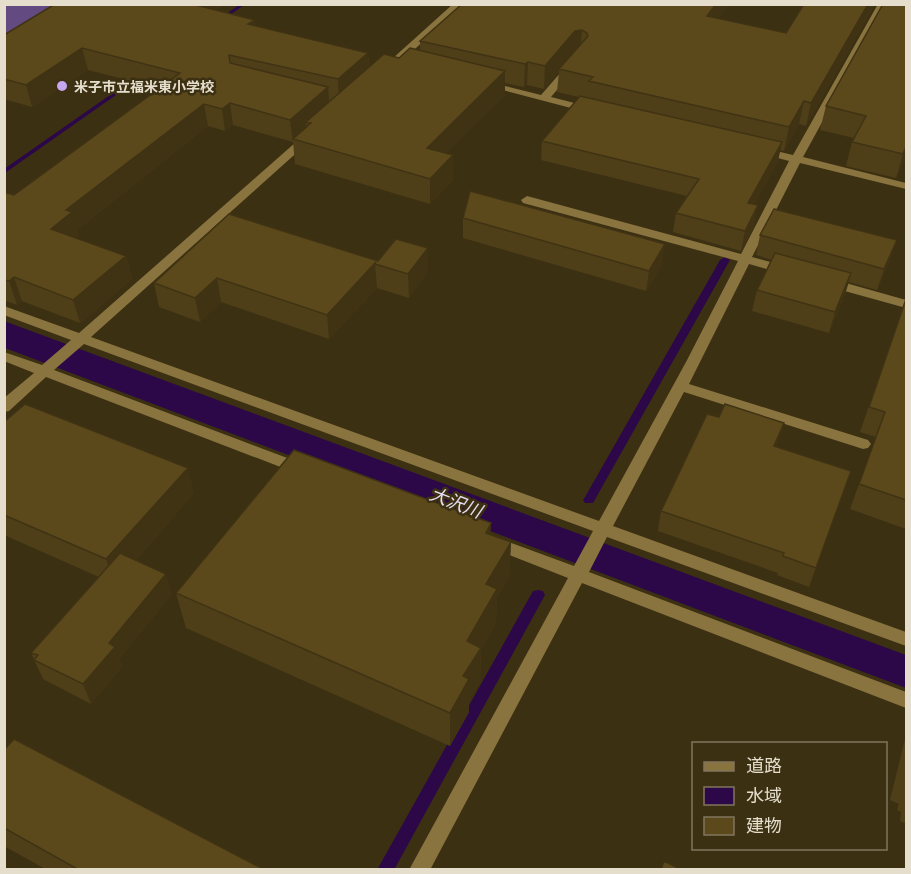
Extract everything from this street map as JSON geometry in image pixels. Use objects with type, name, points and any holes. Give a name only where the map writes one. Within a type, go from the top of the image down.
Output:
[{"type":"street","points":[[395,66],[459,4]]},
{"type":"street","points":[[420,870],[680,386],[796,159],[883,4]]},
{"type":"street","points":[[544,99],[579,57]]},
{"type":"street","points":[[475,82],[601,112]]},
{"type":"street","points":[[4,406],[315,131]]},
{"type":"street","points":[[751,148],[906,186]]},
{"type":"street","points":[[527,200],[906,304]]},
{"type":"street","points":[[4,310],[601,532],[906,639]]},
{"type":"street","points":[[4,356],[312,473]]},
{"type":"street","points":[[680,386],[863,444]]},
{"type":"street","points":[[478,537],[580,573],[906,700]]},
{"type":"shaded area","points":[[4,5],[90,5],[5,51]]},
{"type":"water","points":[[239,5],[244,5],[5,173],[4,169]]},
{"type":"water","name":"大沢川","points":[[4,321],[906,655],[906,688],[5,348]]},
{"type":"building","points":[[55,4],[197,4],[255,20],[248,24],[368,53],[338,79],[229,55],[230,63],[328,87],[290,120],[230,103],[222,109],[204,104],[66,210],[72,212],[51,229],[126,256],[73,300],[14,277],[9,281],[4,280],[4,192],[14,195],[180,73],[82,48],[26,85],[4,79],[4,35]]},
{"type":"building","points":[[462,4],[716,4],[707,16],[786,33],[804,4],[868,4],[811,103],[804,101],[789,127],[589,81],[593,77],[559,69],[588,36],[582,30],[575,31],[545,66],[528,62],[525,64],[420,41]]},
{"type":"building","points":[[883,4],[906,4],[906,147],[903,154],[852,142],[866,116],[826,106]]},
{"type":"building","points":[[410,48],[505,71],[427,148],[453,155],[430,179],[293,139],[311,123],[306,122],[384,54],[399,58]]},
{"type":"building","points":[[580,96],[782,142],[748,203],[758,205],[745,231],[676,213],[699,179],[542,141]]},
{"type":"building","points":[[470,191],[665,244],[649,271],[463,218]]},
{"type":"building","points":[[774,209],[897,240],[884,269],[760,235]]},
{"type":"building","points":[[229,214],[378,261],[396,239],[428,248],[408,274],[375,264],[376,262],[327,315],[217,278],[195,298],[154,283]]},
{"type":"building","points":[[775,253],[851,273],[835,312],[757,290]]},
{"type":"building","points":[[906,299],[906,500],[859,484],[885,412],[869,407]]},
{"type":"building","points":[[25,404],[188,468],[106,559],[4,515],[4,422]]},
{"type":"building","points":[[725,404],[784,423],[774,446],[851,471],[816,568],[783,556],[784,553],[661,511],[707,414],[719,417]]},
{"type":"building","points":[[294,450],[491,523],[486,533],[511,542],[486,584],[497,589],[467,641],[481,648],[463,676],[469,679],[450,713],[176,593]]},
{"type":"building","points":[[120,553],[166,574],[109,643],[115,647],[83,684],[34,660],[38,655],[31,653]]},
{"type":"building","points":[[14,739],[265,870],[79,870],[4,828],[4,750]]},
{"type":"building","points":[[664,861],[682,870],[661,870]]},
{"type":"waterway","points":[[589,500],[725,260]]},
{"type":"waterway","points":[[385,870],[538,595]]},
{"type":"place","name":"米子市立福米東小学校","points":[[62,86]]}]
